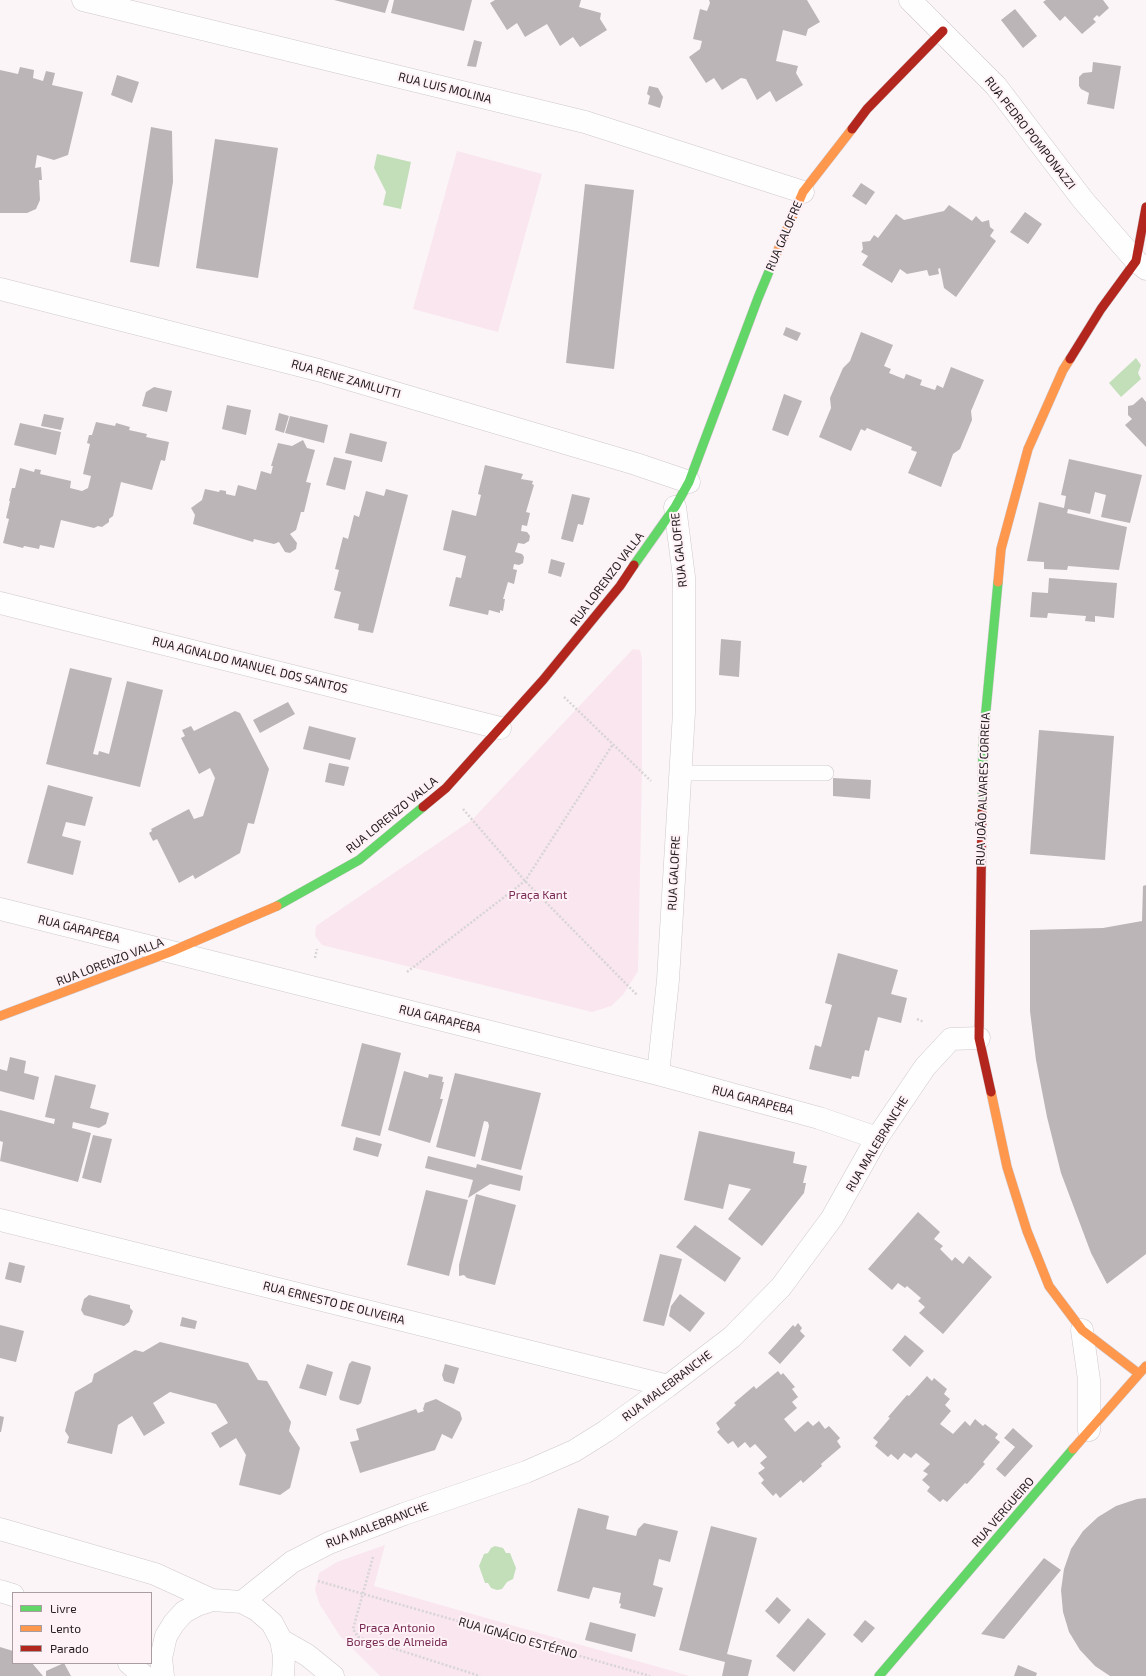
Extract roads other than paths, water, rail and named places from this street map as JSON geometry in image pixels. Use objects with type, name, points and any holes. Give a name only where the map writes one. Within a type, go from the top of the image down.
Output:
[{"type":"street","name":"RUA LUIS MOLINA","points":[[83,0],[585,122],[803,192]]},
{"type":"street","name":"RUA PEDRO POMPONAZZI","points":[[910,0],[996,86],[1083,200],[1141,265]]},
{"type":"street","name":"RUA GALOFRE","points":[[658,1074],[668,980],[677,803],[684,712],[684,577],[675,508],[689,482],[758,298],[803,192],[867,109],[942,31]]},
{"type":"street","points":[[1141,265],[1146,207]]},
{"type":"street","name":"RUA JOÃO ALVARES CORREIA","points":[[1138,1373],[1082,1330],[1049,1286],[1028,1231],[1007,1167],[979,1038],[982,742],[1001,549],[1028,448],[1063,370],[1101,309],[1141,265]]},
{"type":"street","name":"RUA RENE ZAMLUTTI","points":[[0,289],[318,370],[636,464],[689,482]]},
{"type":"street","name":"RUA LORENZO VALLA","points":[[0,1016],[170,952],[266,912],[359,860],[446,788],[500,728],[543,680],[620,586],[675,508]]},
{"type":"street","name":"RUA AGNALDO MANUEL DOS SANTOS","points":[[0,603],[500,728]]},
{"type":"street","name":"RUA GARAPEBA","points":[[0,909],[658,1074],[818,1118],[877,1138]]},
{"type":"street","name":"RUA MALEBRANCHE","points":[[242,1602],[292,1562],[329,1543],[404,1514],[526,1472],[574,1451],[606,1431],[668,1386],[732,1337],[782,1287],[832,1218],[877,1138],[925,1067],[951,1039],[979,1038]]},
{"type":"street","name":"RUA ERNESTO DE OLIVEIRA","points":[[0,1220],[668,1386]]},
{"type":"street","name":"RUA JOÃO ALVARES CORREIA","points":[[1082,1330],[1089,1380],[1089,1430]]},
{"type":"street","name":"RUA VERGUEIRO","points":[[879,1676],[1138,1373],[1146,1366]]},
{"type":"street","points":[[0,1529],[155,1574],[212,1600],[242,1602],[257,1610],[272,1623],[281,1640],[284,1656],[283,1676]]},
{"type":"street","points":[[0,1591],[12,1595]]},
{"type":"street","points":[[163,1676],[161,1658],[166,1636],[174,1623],[191,1608],[212,1600]]},
{"type":"street","points":[[281,1640],[307,1655],[334,1676]]},
{"type":"street","points":[[130,1664],[144,1676]]},
{"type":"lane","points":[[679,773],[826,773]]},
{"type":"park label","name":"Praça Kant","points":[[538,895]]},
{"type":"park label","name":"Praça Antonio Borges de Almeida","points":[[397,1635]]}]
